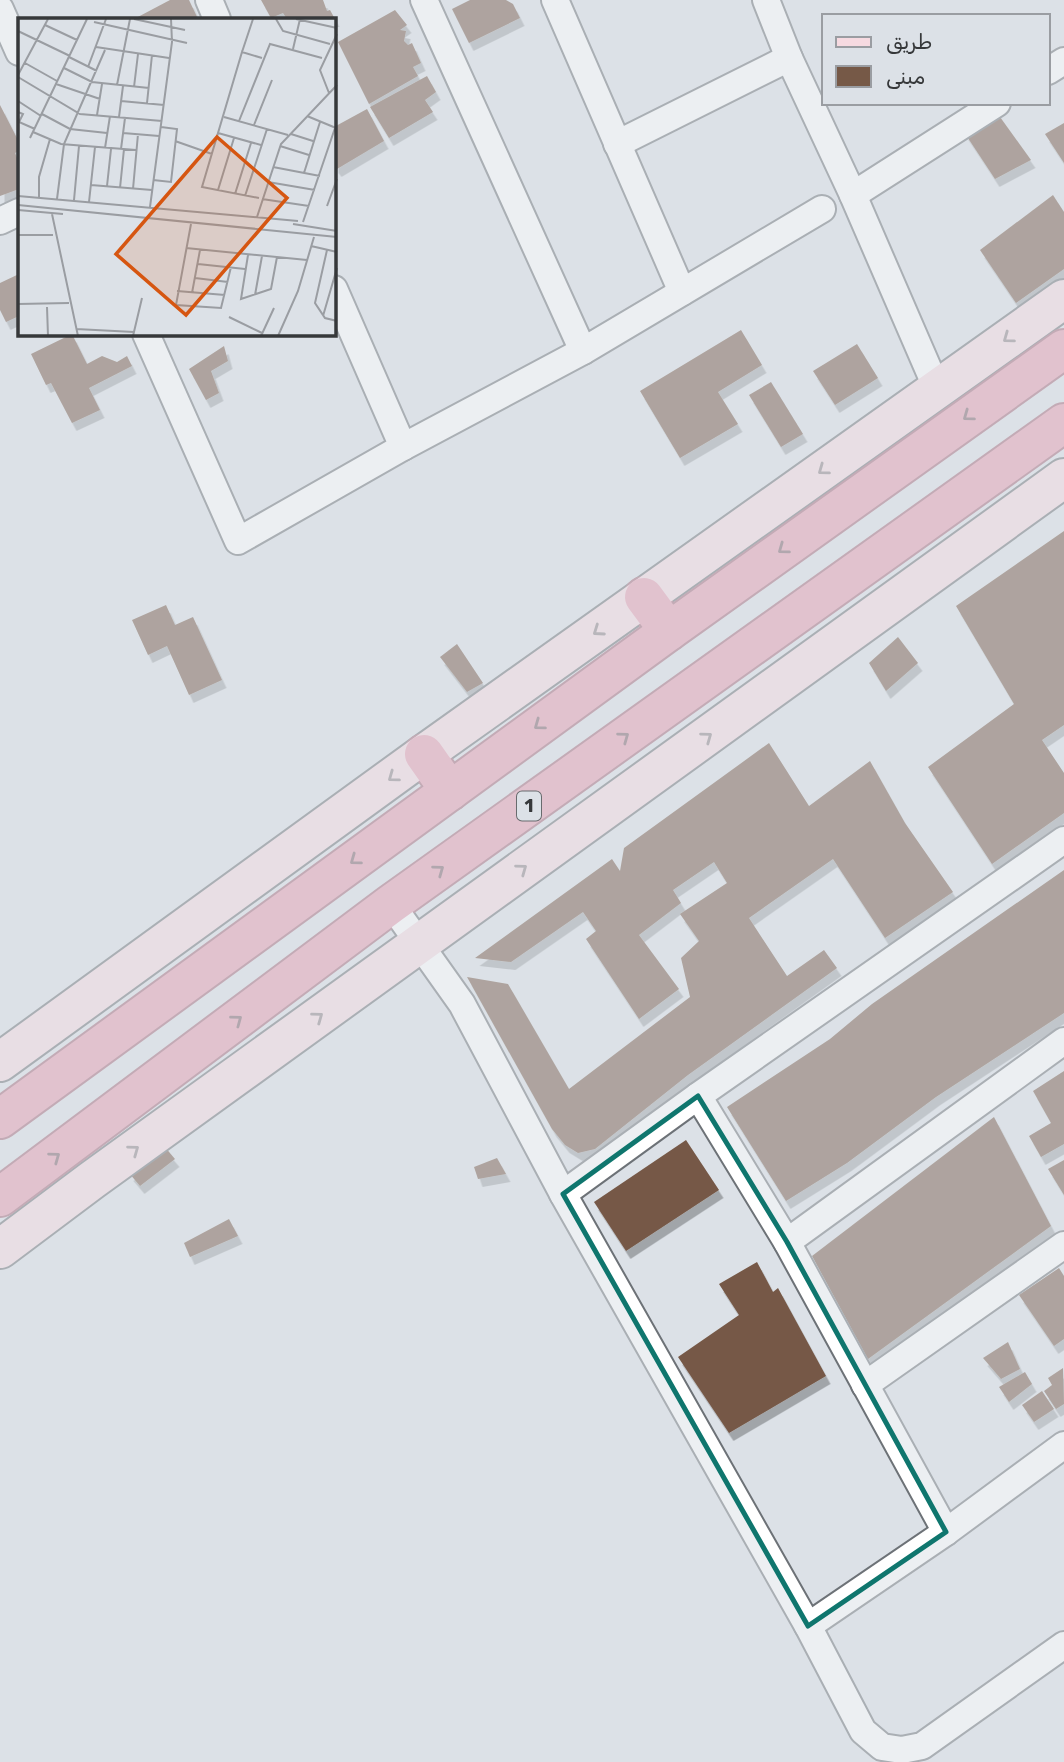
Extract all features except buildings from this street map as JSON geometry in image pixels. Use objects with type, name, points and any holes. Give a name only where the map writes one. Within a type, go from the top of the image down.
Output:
[{"type":"highway","points":[[0,1119],[669,631],[1064,349]]},
{"type":"highway","points":[[1009,387],[1051,432]]},
{"type":"highway","name":"1","points":[[0,1197],[391,904],[1051,432]]},
{"type":"highway","points":[[644,597],[669,631]]},
{"type":"highway","points":[[424,754],[450,791]]},
{"type":"main road","points":[[0,1062],[424,754],[1064,299]]},
{"type":"main road","points":[[0,1249],[1064,478]]},
{"type":"street","points":[[209,0],[217,18]]},
{"type":"street","points":[[425,0],[583,351]]},
{"type":"street","points":[[555,0],[682,292]]},
{"type":"street","points":[[769,1],[789,58],[853,195],[937,389]]},
{"type":"street","points":[[0,9],[18,50]]},
{"type":"street","points":[[617,144],[789,58]]},
{"type":"street","points":[[853,195],[994,105]]},
{"type":"street","points":[[147,336],[238,541],[403,447],[583,351],[822,209]]},
{"type":"street","points":[[0,221],[18,212]]},
{"type":"street","points":[[336,294],[403,447]]},
{"type":"street","points":[[563,1194],[698,1096],[1064,840]]},
{"type":"street","points":[[391,904],[462,1004],[563,1194],[808,1626],[863,1731],[882,1747],[902,1751],[922,1746],[1064,1645]]},
{"type":"street","points":[[787,1242],[1064,1041]]},
{"type":"street","points":[[698,1096],[787,1242],[946,1532]]},
{"type":"street","points":[[865,1385],[1064,1245]]},
{"type":"street","points":[[808,1626],[946,1532],[1064,1445]]},
{"type":"highlighted area","points":[[698,1096],[787,1242],[946,1532],[808,1626],[563,1194]]}]
